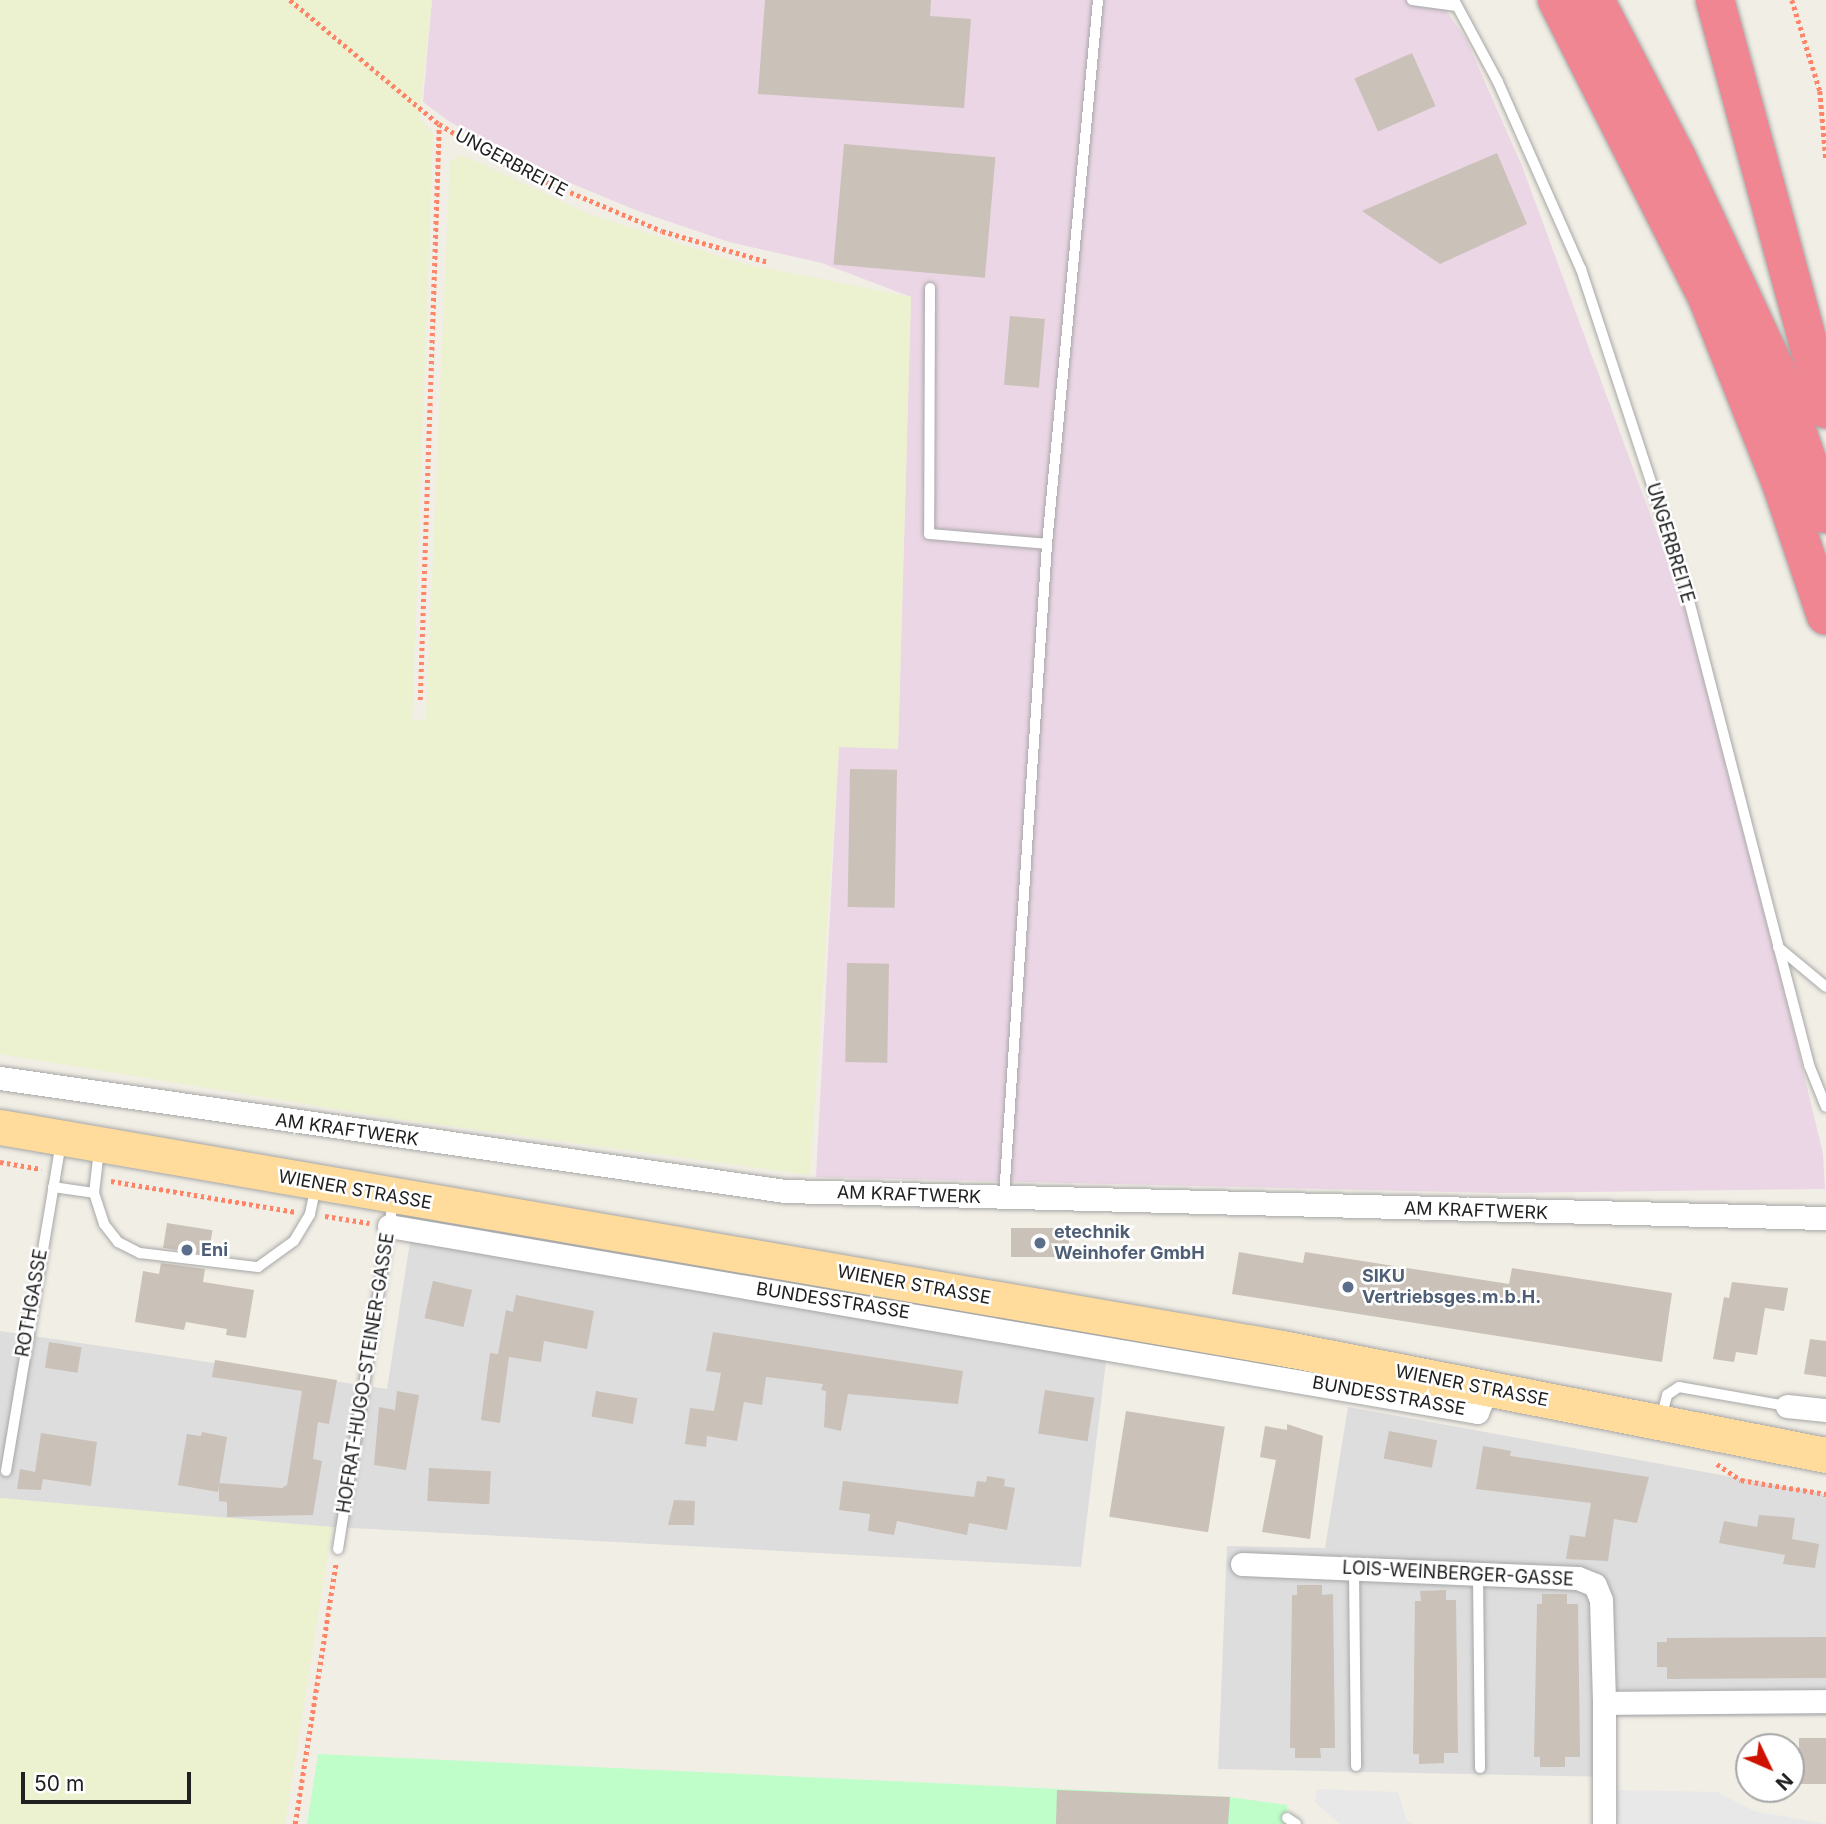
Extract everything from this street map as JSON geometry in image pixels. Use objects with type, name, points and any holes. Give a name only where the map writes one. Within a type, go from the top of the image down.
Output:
[{"type":"highway","points":[[1557,0],[1707,297],[1781,483],[1826,616]]},
{"type":"highway","points":[[1595,0],[1677,158],[1774,366],[1826,514]]},
{"type":"highway","points":[[1714,0],[1826,409]]},
{"type":"main road","name":"WIENER STRASSE","points":[[0,1126],[100,1143],[313,1198],[1279,1362],[1488,1389],[1826,1455]]},
{"type":"street","name":"AM KRAFTWERK","points":[[0,1079],[785,1191],[1826,1217]]},
{"type":"street","points":[[1787,1406],[1826,1410]]},
{"type":"street","name":"LOIS-WEINBERGER-GASSE","points":[[1242,1564],[1578,1578],[1595,1585],[1601,1600],[1604,1824]]},
{"type":"street","points":[[1604,1703],[1826,1701]]},
{"type":"lane","points":[[1004,1198],[1047,544],[1098,0]]},
{"type":"lane","points":[[1412,0],[1456,3]]},
{"type":"lane","name":"UNGERBREITE","points":[[1456,3],[1498,82],[1581,270],[1685,585],[1809,1065],[1826,1107]]},
{"type":"lane","points":[[930,288],[929,534],[1047,544]]},
{"type":"lane","points":[[1778,947],[1826,988]]},
{"type":"lane","name":"ROTHGASSE","points":[[6,1471],[62,1137]]},
{"type":"lane","points":[[100,1143],[94,1193],[104,1224],[118,1242],[140,1253],[258,1267],[294,1241],[313,1198]]},
{"type":"lane","points":[[53,1187],[94,1193]]},
{"type":"lane","name":"HOFRAT-HUGO-STEINER-GASSE","points":[[338,1549],[391,1211]]},
{"type":"lane","points":[[1659,1423],[1667,1395],[1679,1387],[1787,1406]]},
{"type":"lane","points":[[1354,1569],[1356,1766]]},
{"type":"lane","points":[[1478,1574],[1480,1768]]},
{"type":"path","name":"UNGERBREITE","points":[[290,0],[439,124],[506,165],[573,196],[662,231],[768,262]]},
{"type":"path","points":[[1792,0],[1820,91],[1826,159]]},
{"type":"path","points":[[420,700],[439,124]]},
{"type":"path","points":[[0,1162],[56,1171]]},
{"type":"path","points":[[95,1178],[313,1198],[391,1211]]},
{"type":"path","points":[[295,1824],[338,1549]]},
{"type":"shaded area","points":[[432,0],[1439,0],[1466,39],[1522,166],[1685,609],[1783,987],[1823,1154],[1825,1189],[1497,1193],[816,1177],[839,746],[898,749],[911,297],[822,263],[729,242],[638,211],[551,175],[450,122],[423,102]]},
{"type":"shaded area","points":[[413,1223],[1109,1337],[1081,1567],[277,1524],[0,1498],[0,1331],[387,1389]]},
{"type":"shaded area","points":[[1348,1407],[1826,1494],[1826,1716],[1612,1717],[1615,1777],[1218,1769],[1227,1546],[1325,1548]]},
{"type":"shaded area","points":[[1317,1789],[1398,1792],[1407,1821],[1413,1824],[1340,1824],[1315,1802]]},
{"type":"shaded area","points":[[1617,1790],[1717,1792],[1754,1811],[1826,1824],[1618,1824]]},
{"type":"green space","points":[[0,0],[432,0],[419,117],[433,134],[412,721],[426,720],[450,161],[462,155],[591,215],[744,264],[911,297],[898,749],[839,747],[810,1175],[397,1119],[0,1054]]},
{"type":"green space","points":[[0,1498],[332,1527],[285,1824],[0,1824]]},
{"type":"green space","points":[[318,1754],[1230,1797],[1287,1805],[1287,1824],[307,1824]]},
{"type":"building","points":[[765,0],[931,0],[930,16],[971,19],[964,108],[758,94]]},
{"type":"building","points":[[1412,53],[1436,106],[1378,132],[1354,79]]},
{"type":"building","points":[[844,144],[995,157],[985,278],[833,265]]},
{"type":"building","points":[[1497,153],[1527,224],[1440,264],[1362,211]]},
{"type":"building","points":[[1010,316],[1045,319],[1039,388],[1004,385]]},
{"type":"building","points":[[850,769],[897,770],[895,908],[848,907]]},
{"type":"building","points":[[847,963],[889,964],[887,1063],[845,1062]]},
{"type":"building","points":[[167,1223],[212,1230],[209,1255],[163,1248]]},
{"type":"building","name":"etechnik Weinhofer GmbH","points":[[1011,1228],[1069,1228],[1069,1257],[1011,1257]]},
{"type":"building","points":[[1239,1252],[1303,1263],[1305,1252],[1509,1284],[1512,1268],[1672,1293],[1662,1362],[1232,1294]]},
{"type":"building","points":[[161,1263],[205,1269],[203,1282],[254,1290],[246,1338],[226,1335],[227,1329],[186,1322],[184,1330],[135,1322],[143,1271],[159,1274]]},
{"type":"building","points":[[433,1281],[472,1290],[463,1327],[424,1318]]},
{"type":"building","points":[[1732,1282],[1788,1288],[1784,1311],[1765,1308],[1757,1355],[1736,1352],[1734,1362],[1713,1359],[1724,1297],[1729,1298]]},
{"type":"building","points":[[516,1295],[594,1311],[587,1349],[544,1341],[541,1362],[509,1357],[500,1423],[481,1420],[490,1353],[498,1354],[506,1310],[513,1312]]},
{"type":"building","points":[[713,1332],[963,1371],[958,1404],[848,1394],[841,1431],[824,1427],[826,1391],[821,1390],[823,1384],[766,1377],[762,1405],[744,1402],[737,1441],[707,1436],[706,1447],[685,1444],[690,1408],[714,1411],[721,1373],[706,1371]]},
{"type":"building","points":[[1810,1339],[1826,1341],[1826,1377],[1804,1374]]},
{"type":"building","points":[[49,1342],[82,1347],[78,1373],[45,1368]]},
{"type":"building","points":[[215,1360],[337,1380],[329,1424],[318,1422],[313,1459],[322,1461],[313,1515],[227,1517],[227,1502],[219,1501],[219,1483],[282,1488],[287,1485],[302,1391],[212,1377]]},
{"type":"building","points":[[1045,1390],[1094,1398],[1088,1441],[1038,1433]]},
{"type":"building","points":[[397,1391],[419,1395],[406,1470],[374,1465],[379,1407],[395,1410]]},
{"type":"building","points":[[596,1391],[637,1398],[633,1424],[591,1417]]},
{"type":"building","points":[[1126,1411],[1225,1427],[1208,1532],[1109,1517]]},
{"type":"building","points":[[1287,1424],[1323,1436],[1310,1539],[1262,1532],[1276,1460],[1260,1457],[1265,1426],[1287,1430]]},
{"type":"building","points":[[1389,1431],[1437,1440],[1432,1468],[1384,1458]]},
{"type":"building","points":[[202,1432],[227,1437],[218,1492],[178,1485],[187,1434],[201,1436]]},
{"type":"building","points":[[41,1433],[97,1442],[91,1486],[43,1479],[41,1490],[17,1489],[20,1469],[35,1472]]},
{"type":"building","points":[[1483,1446],[1511,1451],[1510,1456],[1649,1477],[1637,1523],[1614,1519],[1608,1561],[1566,1559],[1570,1535],[1585,1537],[1591,1503],[1476,1489]]},
{"type":"building","points":[[429,1468],[491,1471],[489,1504],[427,1501]]},
{"type":"building","points":[[987,1476],[1005,1479],[1004,1486],[1015,1488],[1007,1530],[969,1523],[967,1535],[897,1521],[894,1535],[868,1531],[870,1514],[839,1510],[843,1481],[974,1497],[977,1481],[986,1482]]},
{"type":"building","points":[[674,1500],[695,1501],[694,1525],[668,1525]]},
{"type":"building","points":[[1759,1515],[1795,1518],[1792,1539],[1819,1544],[1815,1568],[1783,1564],[1785,1555],[1719,1543],[1724,1521],[1757,1527]]},
{"type":"building","points":[[1297,1585],[1322,1585],[1322,1595],[1333,1594],[1335,1748],[1320,1748],[1321,1758],[1295,1758],[1295,1748],[1290,1748],[1292,1595],[1297,1595]]},
{"type":"building","points":[[1446,1590],[1446,1600],[1456,1600],[1458,1753],[1444,1753],[1444,1763],[1419,1764],[1419,1754],[1413,1754],[1415,1601],[1421,1601],[1420,1591]]},
{"type":"building","points":[[1542,1594],[1567,1594],[1567,1604],[1578,1604],[1580,1757],[1565,1757],[1565,1767],[1540,1767],[1540,1757],[1534,1757],[1537,1604],[1542,1604]]},
{"type":"building","points":[[1826,1637],[1826,1678],[1667,1679],[1667,1667],[1657,1667],[1657,1642],[1667,1642],[1667,1638]]},
{"type":"building","points":[[1805,1738],[1826,1738],[1826,1784],[1805,1784]]},
{"type":"building","points":[[1057,1790],[1230,1797],[1228,1824],[1056,1824]]},
{"type":"place","name":"etechnik Weinhofer GmbH","points":[[1040,1243]]},
{"type":"place","name":"Eni","points":[[187,1250]]},
{"type":"place","name":"SIKU Vertriebsges.m.b.H.","points":[[1348,1287]]}]
